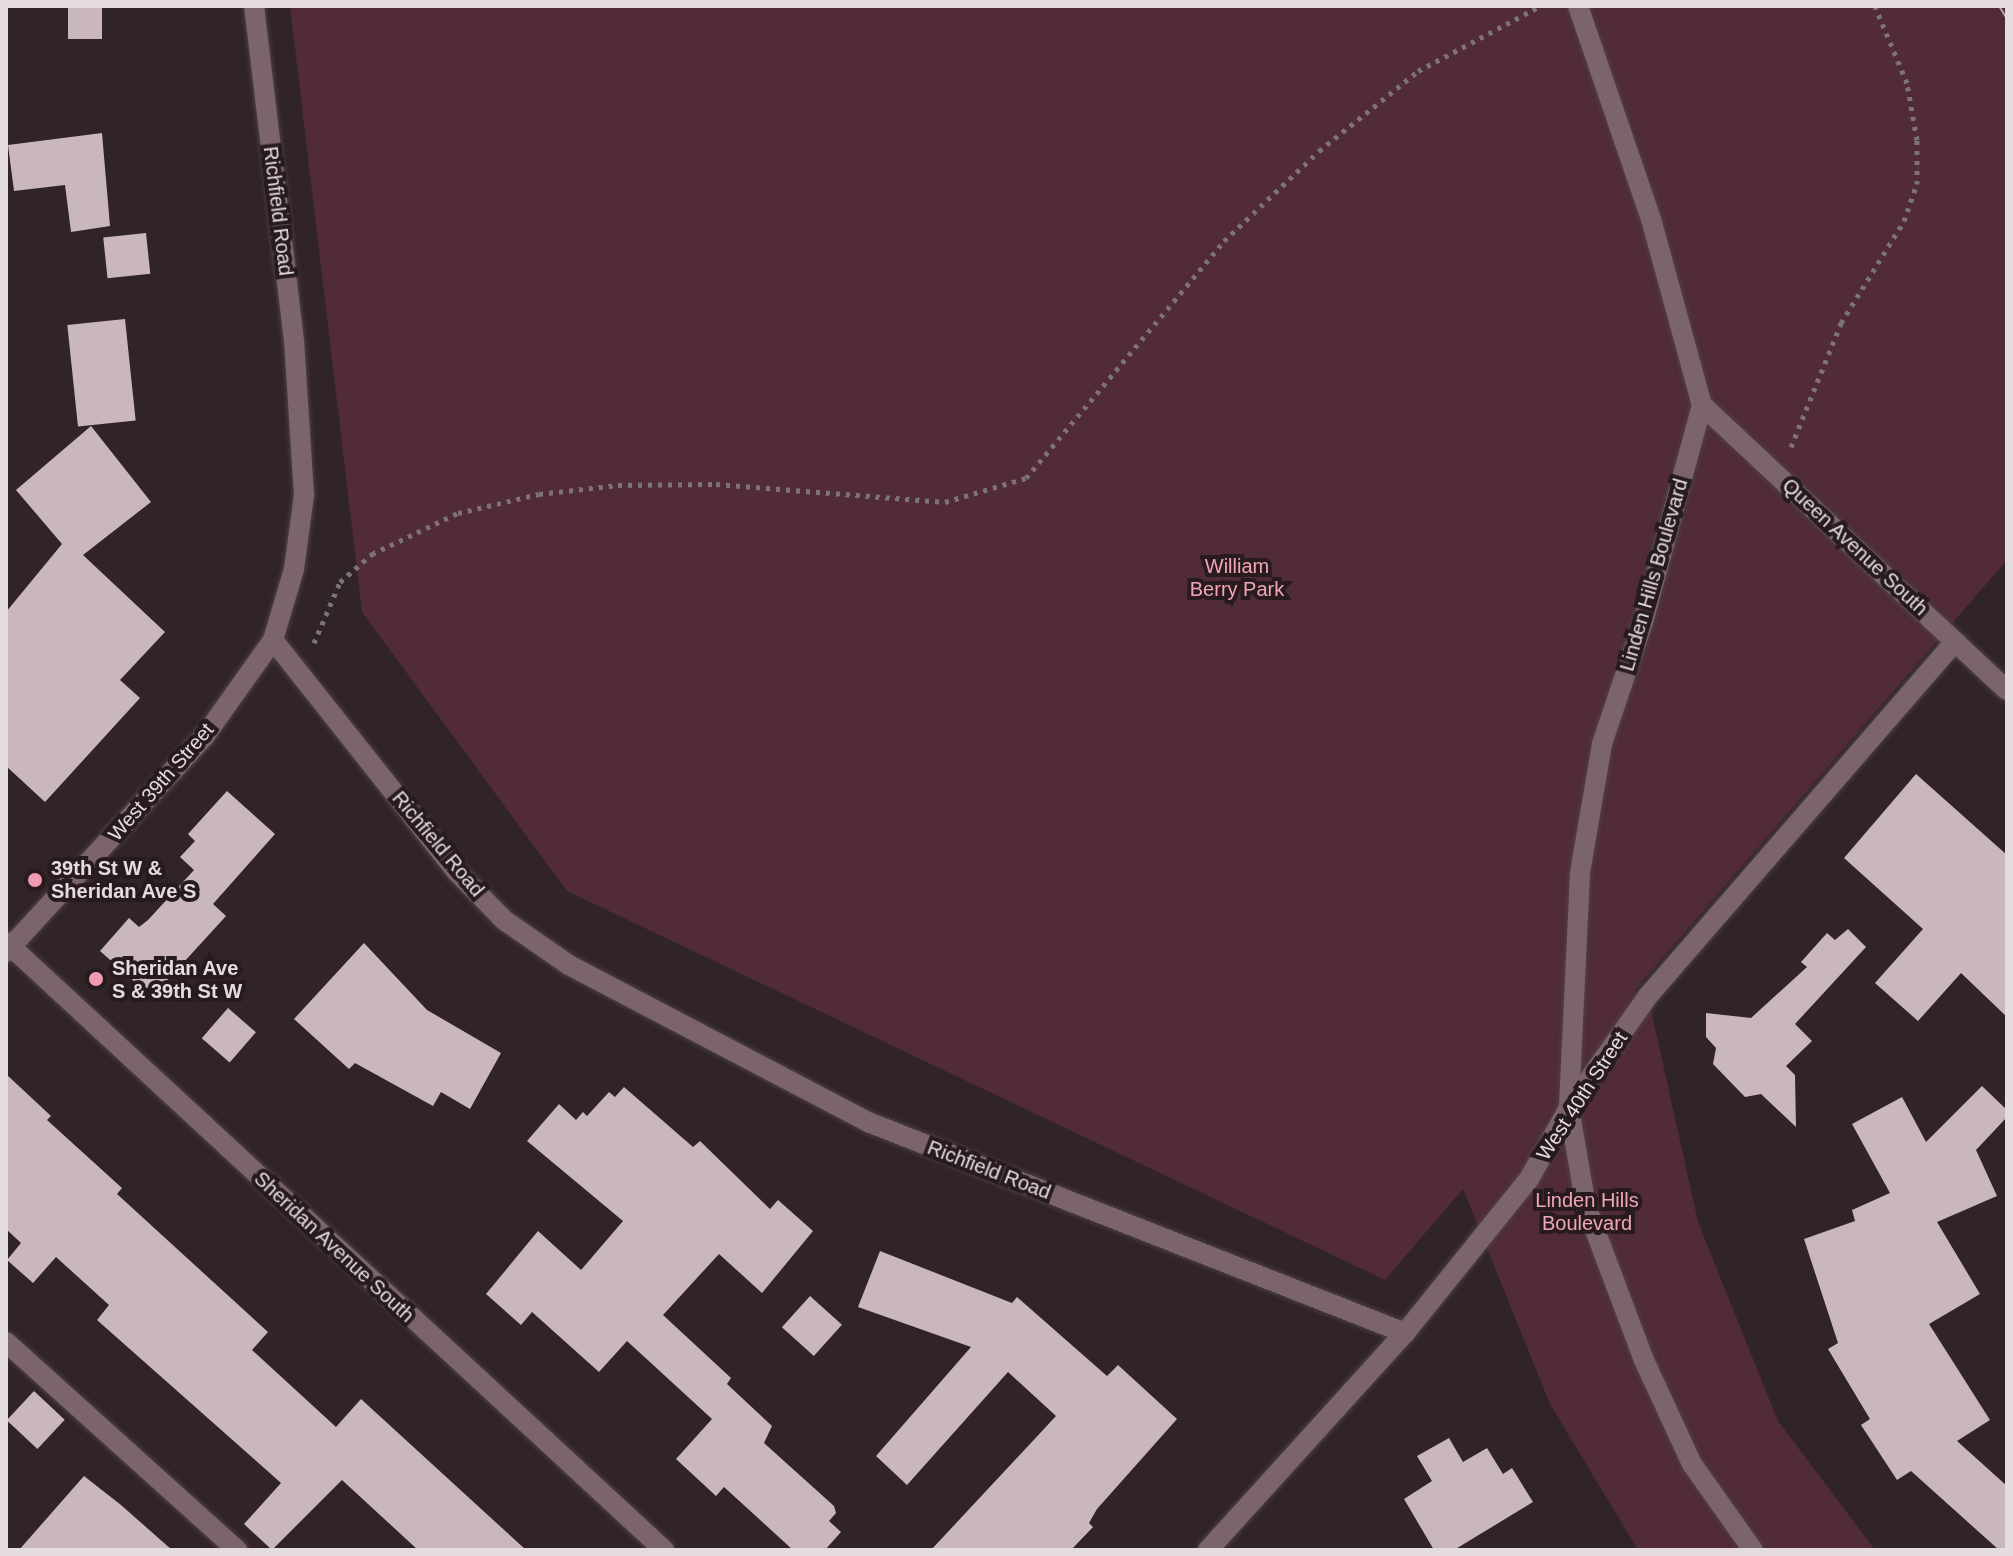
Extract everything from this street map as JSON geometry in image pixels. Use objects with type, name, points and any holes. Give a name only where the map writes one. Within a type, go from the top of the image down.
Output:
[{"type":"street","name":"Richfield Road","points":[[254,6],[294,341],[304,495],[294,569],[273,640],[457,872],[504,920],[569,965],[868,1122],[1405,1333]]},
{"type":"street","points":[[1578,6],[1651,219],[1702,405]]},
{"type":"street","name":"Queen Avenue South","points":[[1702,405],[2007,690]]},
{"type":"street","name":"Linden Hills Boulevard","points":[[1702,405],[1643,622],[1602,744],[1580,873],[1569,1108],[1586,1206],[1643,1358],[1692,1464],[1753,1550]]},
{"type":"street","name":"West 39th Street","points":[[8,947],[204,737],[273,640]]},
{"type":"street","name":"West 40th Street","points":[[1208,1550],[1405,1333],[1529,1179],[1569,1108],[1648,996],[1955,641]]},
{"type":"street","name":"Sheridan Avenue South","points":[[8,947],[664,1550]]},
{"type":"street","points":[[6,1342],[237,1550]]},
{"type":"path","points":[[313,645],[340,582],[372,554],[458,513],[539,494],[618,485],[716,484],[945,502],[1026,478],[1224,241],[1319,151],[1418,71],[1538,11],[1540,6]]},
{"type":"path","points":[[1791,447],[1841,323],[1904,221],[1917,184],[1917,140],[1907,83],[1875,6]]},
{"type":"green space","name":"William Berry Park","points":[[290,6],[2007,6],[2007,560],[1634,991],[1648,996],[1698,1222],[1778,1421],[1875,1550],[1638,1550],[1550,1404],[1463,1189],[1385,1280],[567,891],[362,612]]},
{"type":"building","points":[[68,6],[102,6],[102,39],[68,39]]},
{"type":"building","points":[[102,133],[110,226],[71,232],[65,185],[14,191],[8,145]]},
{"type":"building","points":[[146,233],[150,274],[108,278],[103,237]]},
{"type":"building","points":[[125,319],[136,420],[78,427],[67,325]]},
{"type":"building","points":[[91,426],[151,502],[83,555],[165,632],[120,680],[140,698],[45,802],[6,766],[6,612],[62,544],[16,490]]},
{"type":"building","points":[[1916,774],[2007,855],[2007,1017],[1961,973],[1918,1021],[1875,983],[1923,929],[1844,858]]},
{"type":"building","points":[[227,791],[275,834],[213,904],[226,916],[152,997],[100,951],[129,918],[139,927],[148,920],[194,870],[180,857],[195,841],[188,834]]},
{"type":"building","points":[[1848,929],[1866,947],[1795,1024],[1812,1041],[1786,1066],[1795,1075],[1796,1127],[1761,1094],[1745,1097],[1713,1064],[1716,1048],[1706,1037],[1706,1013],[1751,1018],[1807,967],[1801,962],[1827,933],[1835,940]]},
{"type":"building","points":[[364,943],[427,1010],[501,1053],[470,1109],[441,1092],[433,1106],[355,1063],[349,1069],[294,1019]]},
{"type":"building","points":[[228,1008],[256,1032],[230,1062],[202,1038]]},
{"type":"building","points":[[6,1074],[51,1116],[47,1120],[122,1188],[117,1194],[268,1332],[252,1350],[336,1427],[361,1399],[526,1550],[418,1550],[342,1480],[272,1550],[244,1524],[281,1483],[97,1320],[109,1305],[56,1257],[33,1283],[7,1260],[21,1243],[6,1229]]},
{"type":"building","points":[[1982,1086],[2007,1110],[2007,1117],[1976,1150],[1997,1196],[1937,1222],[1980,1294],[1929,1324],[1990,1420],[1957,1441],[2007,1486],[2007,1550],[1999,1550],[1911,1471],[1897,1480],[1861,1425],[1870,1419],[1828,1349],[1838,1343],[1804,1239],[1855,1221],[1852,1210],[1890,1193],[1852,1124],[1902,1097],[1926,1142]]},
{"type":"building","points":[[624,1087],[693,1147],[700,1141],[770,1209],[778,1200],[813,1231],[762,1293],[719,1254],[663,1315],[731,1378],[727,1384],[772,1426],[764,1443],[834,1506],[836,1513],[829,1521],[841,1532],[825,1550],[793,1550],[724,1487],[716,1496],[676,1459],[712,1419],[627,1341],[599,1372],[532,1312],[521,1325],[486,1294],[538,1231],[581,1270],[623,1221],[527,1141],[559,1104],[576,1120],[583,1112],[587,1116],[609,1092],[615,1097]]},
{"type":"building","points":[[880,1251],[1012,1303],[1017,1297],[1107,1376],[1118,1365],[1177,1419],[1097,1509],[1089,1523],[1093,1527],[1071,1550],[931,1550],[1056,1416],[1008,1372],[907,1485],[876,1456],[971,1347],[858,1307]]},
{"type":"building","points":[[810,1296],[842,1325],[814,1356],[782,1327]]},
{"type":"building","points":[[34,1391],[65,1420],[37,1449],[7,1420]]},
{"type":"building","points":[[1449,1438],[1463,1462],[1487,1448],[1503,1474],[1512,1468],[1533,1502],[1454,1550],[1434,1550],[1404,1499],[1432,1481],[1417,1456]]},
{"type":"building","points":[[84,1476],[121,1505],[172,1550],[19,1550]]},
{"type":"tram line","points":[[1999,6],[2007,19]]},
{"type":"place","name":"39th St W & Sheridan Ave S","points":[[35,880]]},
{"type":"place","name":"Sheridan Ave S & 39th St W","points":[[96,979]]}]
